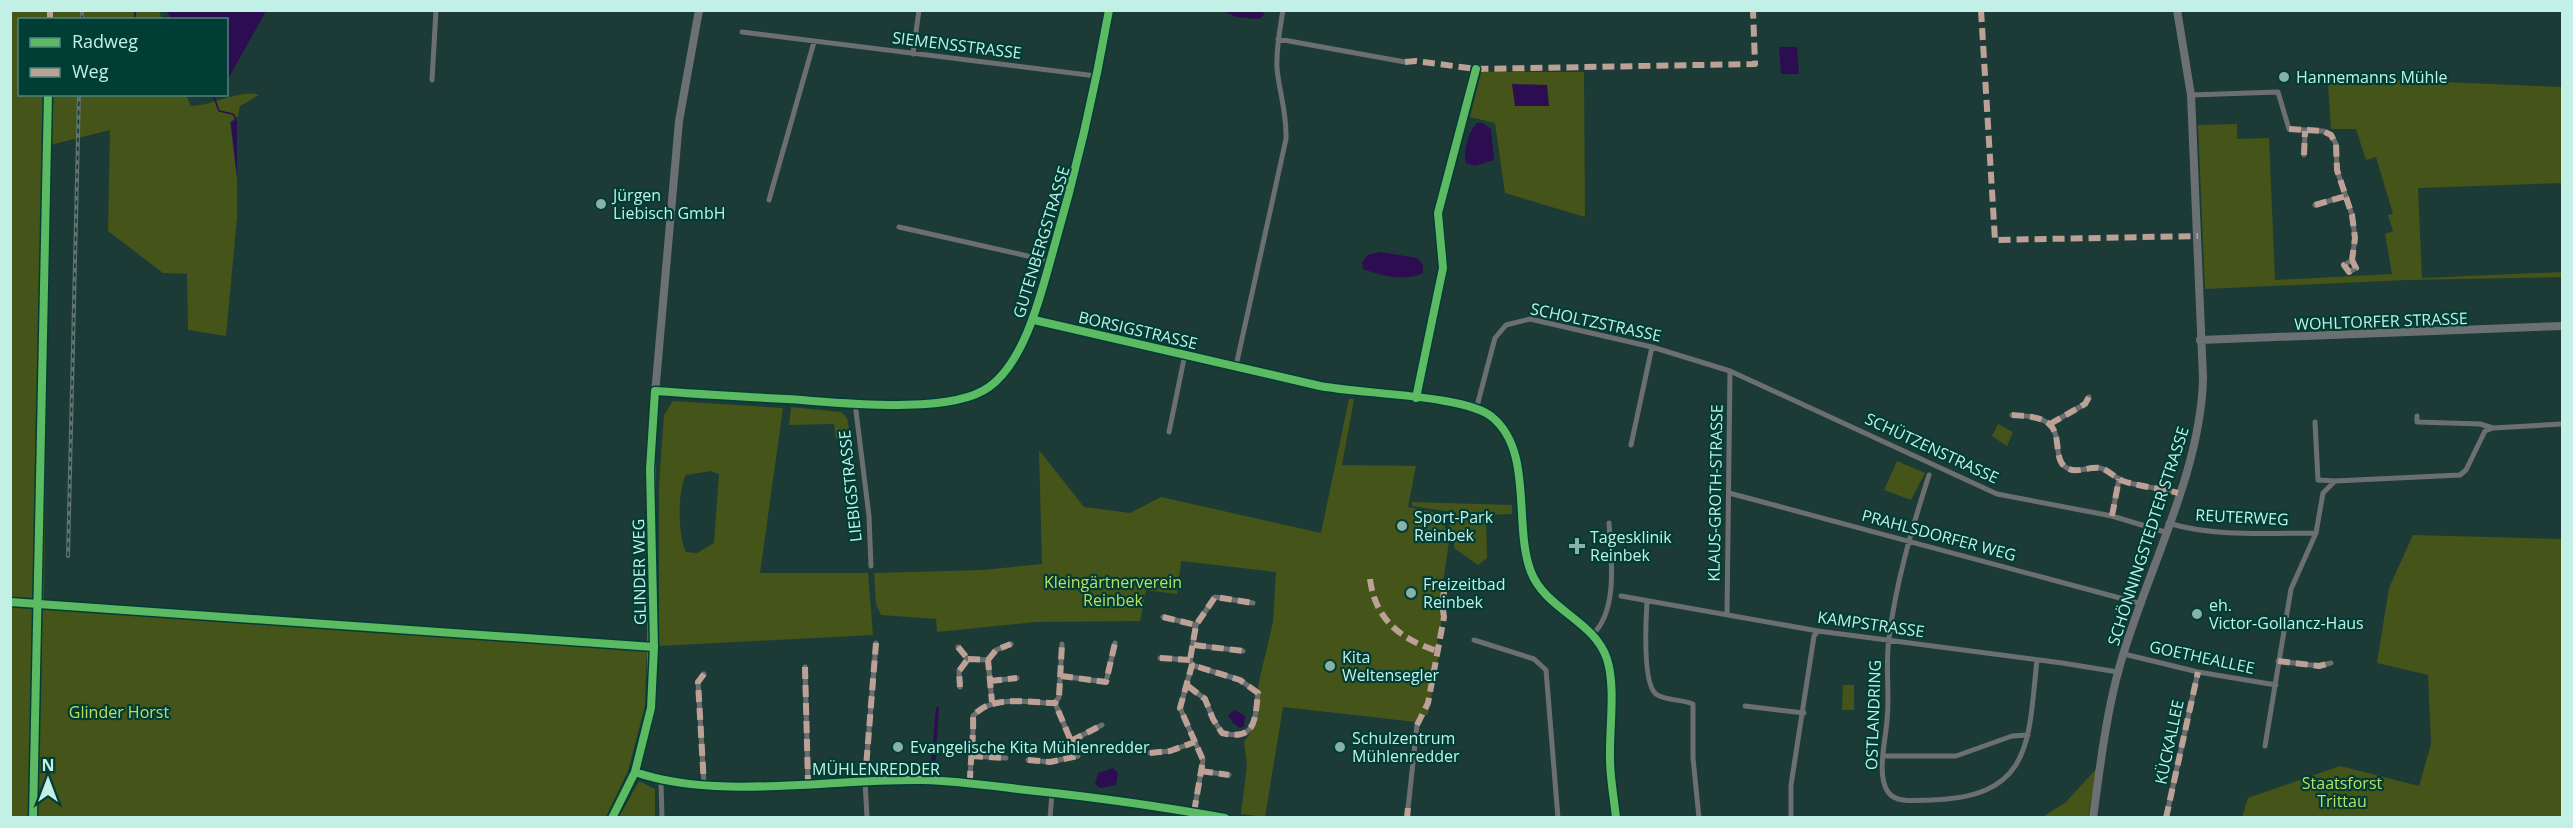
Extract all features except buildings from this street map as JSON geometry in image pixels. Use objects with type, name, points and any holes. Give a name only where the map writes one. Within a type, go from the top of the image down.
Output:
[{"type":"main road","name":"GLINDER WEG","points":[[612,818],[635,772],[651,708],[654,647],[650,469],[679,121],[699,10]]},
{"type":"main road","name":"SCHÖNNINGSTEDTER STRASSE","points":[[2093,818],[2118,672],[2166,532],[2201,416],[2203,378],[2191,95],[2177,10]]},
{"type":"main road","name":"WOHLTORFER STRASSE","points":[[2200,340],[2562,326]]},
{"type":"street","points":[[432,80],[436,10]]},
{"type":"street","points":[[913,54],[919,10]]},
{"type":"street","name":"GUTENBERGSTRASSE","points":[[656,392],[907,404],[972,395],[989,387],[1018,350],[1034,320],[1073,186],[1109,10]]},
{"type":"street","points":[[1236,366],[1286,139],[1287,114],[1277,69],[1278,39],[1283,10]]},
{"type":"street","name":"SIEMENSSTRASSE","points":[[742,33],[1096,76]]},
{"type":"street","points":[[1278,39],[1405,62]]},
{"type":"street","points":[[769,200],[813,42]]},
{"type":"street","points":[[2191,95],[2278,92],[2289,129],[2323,130],[2331,135],[2336,144],[2337,170],[2346,196],[2355,238],[2352,260]]},
{"type":"street","points":[[2304,155],[2305,131]]},
{"type":"street","points":[[2315,205],[2346,196]]},
{"type":"street","points":[[899,227],[1050,261]]},
{"type":"street","name":"BORSIGSTRASSE","points":[[1034,320],[1352,392],[1477,406]]},
{"type":"street","name":"SCHOLTZSTRASSE","points":[[1477,406],[1495,338],[1506,326],[1519,320],[1552,323],[1652,347],[1730,371]]},
{"type":"street","points":[[1631,445],[1652,347]]},
{"type":"street","points":[[1169,432],[1185,354]]},
{"type":"street","name":"KLAUS-GROTH-STRASSE","points":[[1727,615],[1730,371]]},
{"type":"street","name":"SCHÜTZENSTRASSE","points":[[1730,371],[1997,494],[2112,516],[2166,532]]},
{"type":"street","points":[[2050,424],[2085,404],[2089,397]]},
{"type":"street","name":"LIEBIGSTRASSE","points":[[855,403],[868,516],[871,567]]},
{"type":"street","points":[[1477,406],[1502,426],[1510,443],[1519,474],[1527,558],[1533,576],[1548,598],[1592,635],[1607,659],[1610,676],[1610,762],[1616,818]]},
{"type":"street","points":[[2012,415],[2037,418],[2050,424],[2058,438],[2060,457],[2065,467],[2071,470],[2094,467],[2104,469],[2119,479],[2178,493]]},
{"type":"street","points":[[2417,416],[2417,422],[2480,424],[2493,428]]},
{"type":"street","points":[[2315,422],[2318,480],[2335,481],[2460,475],[2466,470],[2485,431],[2493,428],[2562,424]]},
{"type":"street","name":"OSTLANDRING","points":[[1929,475],[1908,541],[1888,640],[1885,783],[1893,797],[1915,800],[1964,797],[1981,793],[2004,780],[2018,765],[2028,735],[2037,660]]},
{"type":"street","points":[[2112,516],[2119,479]]},
{"type":"street","points":[[2265,746],[2291,589],[2316,533],[2323,494],[2335,481]]},
{"type":"street","name":"PRAHLSDORFER WEG","points":[[1729,493],[2142,604]]},
{"type":"street","points":[[1592,635],[1602,621],[1613,579],[1609,523]]},
{"type":"street","name":"REUTERWEG","points":[[2168,523],[2191,529],[2255,533],[2316,533]]},
{"type":"street","name":"KAMPSTRASSE","points":[[1621,596],[1818,631],[2118,672]]},
{"type":"street","points":[[1193,815],[1203,760],[1180,708],[1188,686],[1196,625],[1215,597],[1253,603]]},
{"type":"street","points":[[1647,601],[1646,641],[1653,688],[1660,696],[1693,704],[1693,758],[1699,818]]},
{"type":"street","points":[[1163,617],[1196,625]]},
{"type":"street","points":[[1791,818],[1791,784],[1804,713],[1814,636],[1818,631]]},
{"type":"street","points":[[1474,640],[1534,659],[1546,670],[1558,818]]},
{"type":"street","points":[[867,818],[865,780],[876,643]]},
{"type":"street","points":[[1061,676],[1106,682],[1115,643]]},
{"type":"street","points":[[992,702],[988,660],[996,650],[1011,644]]},
{"type":"street","points":[[1055,704],[1059,697],[1062,644]]},
{"type":"street","points":[[1194,645],[1243,651]]},
{"type":"street","points":[[958,647],[968,659],[988,660]]},
{"type":"street","name":"GOETHEALLEE","points":[[2124,654],[2198,672],[2276,685]]},
{"type":"street","points":[[1160,658],[1191,663],[1240,680],[1257,693],[1254,722],[1248,733],[1238,737],[1222,733],[1205,699],[1188,686]]},
{"type":"street","points":[[960,687],[958,671],[968,659]]},
{"type":"street","points":[[2278,661],[2319,666],[2331,663]]},
{"type":"street","points":[[805,667],[808,783]]},
{"type":"street","name":"KÜCKALLEE","points":[[2166,818],[2198,672]]},
{"type":"street","points":[[704,674],[698,682],[704,785]]},
{"type":"street","points":[[990,681],[1017,678]]},
{"type":"street","points":[[970,783],[970,756],[975,745],[973,716],[980,708],[992,702],[1055,704]]},
{"type":"street","points":[[1028,760],[1050,762],[1078,756],[1077,745],[1071,741],[1055,704]]},
{"type":"street","points":[[1745,706],[1804,713]]},
{"type":"street","points":[[1071,741],[1102,725]]},
{"type":"street","points":[[1407,818],[1417,725]]},
{"type":"street","points":[[1885,756],[1956,756],[2012,736],[2028,735]]},
{"type":"street","points":[[1150,753],[1170,751],[1195,742]]},
{"type":"street","points":[[970,756],[1006,758]]},
{"type":"street","points":[[1201,771],[1229,775]]},
{"type":"street","name":"MÜHLENREDDER","points":[[635,772],[662,782],[704,785],[865,780],[970,783],[1225,818]]},
{"type":"street","points":[[662,782],[662,818]]},
{"type":"street","points":[[1050,818],[1052,793]]},
{"type":"green space","name":"Glinder Horst","points":[[10,11],[159,11],[162,18],[18,18],[18,96],[186,96],[191,106],[235,95],[252,93],[259,95],[240,106],[238,116],[230,122],[237,179],[237,217],[226,336],[188,330],[187,274],[163,273],[108,231],[110,130],[50,145],[44,600],[647,646],[645,706],[628,771],[606,817],[11,817]]},
{"type":"green space","points":[[1481,72],[1584,72],[1585,217],[1505,193],[1495,123],[1470,117]]},
{"type":"green space","points":[[2398,80],[2562,87],[2562,183],[2418,188],[2422,278],[2562,272],[2562,277],[2407,280],[2205,289],[2198,125],[2237,124],[2237,139],[2269,138],[2275,280],[2392,274],[2385,234],[2393,231],[2388,215],[2393,214],[2376,157],[2366,160],[2356,129],[2331,129],[2328,84]]},
{"type":"green space","name":"Kleingärtnerverein Reinbek","points":[[1349,399],[1354,399],[1342,465],[1416,466],[1408,507],[1446,515],[1445,528],[1450,535],[1440,602],[1443,616],[1437,642],[1441,645],[1428,714],[1416,722],[1283,707],[1265,817],[1241,814],[1247,765],[1244,742],[1256,724],[1260,705],[1258,686],[1273,622],[1276,572],[1181,561],[1177,594],[1146,590],[1140,621],[1036,622],[937,632],[936,619],[881,615],[876,604],[874,573],[982,570],[1042,564],[1039,450],[1084,507],[1130,513],[1161,497],[1321,533]]},
{"type":"green space","points":[[673,401],[783,408],[760,573],[868,573],[873,635],[659,646],[659,485],[664,415]],"holes":[[[711,471],[719,474],[714,543],[697,553],[686,552],[681,536],[680,514],[683,482],[686,475]]]},
{"type":"green space","points":[[791,407],[841,412],[847,418],[851,439],[836,439],[834,424],[789,425]]},
{"type":"green space","points":[[1998,424],[2013,432],[2007,446],[1992,436]]},
{"type":"green space","points":[[1897,461],[1925,473],[1911,500],[1884,490]]},
{"type":"green space","points":[[1412,502],[1512,505],[1512,514],[1486,515],[1487,558],[1478,565],[1454,548],[1455,534],[1449,528],[1451,512],[1412,506]]},
{"type":"green space","name":"Staatsforst Trittau","points":[[2413,535],[2562,539],[2562,817],[2242,817],[2248,798],[2340,766],[2419,786],[2431,744],[2428,675],[2377,663],[2389,588]]},
{"type":"green space","points":[[1843,685],[1854,685],[1854,710],[1842,710]]},
{"type":"green space","points":[[2097,768],[2088,817],[2041,818],[2066,802]]},
{"type":"green space","points":[[639,781],[655,789],[655,817],[619,817]]},
{"type":"shaded area","points":[[167,11],[266,11],[228,79],[228,18],[170,18]]},
{"type":"shaded area","points":[[1223,11],[1263,11],[1264,15],[1259,19],[1236,17]]},
{"type":"shaded area","points":[[1779,47],[1797,47],[1799,74],[1781,74]]},
{"type":"shaded area","points":[[1512,84],[1547,85],[1549,106],[1515,106]]},
{"type":"shaded area","points":[[236,119],[237,122],[237,176],[231,123]]},
{"type":"shaded area","points":[[1477,123],[1483,123],[1491,129],[1494,160],[1475,166],[1466,163],[1465,154],[1469,136]]},
{"type":"shaded area","points":[[1380,252],[1417,258],[1423,265],[1423,273],[1401,278],[1363,269],[1362,262],[1368,255]]},
{"type":"shaded area","points":[[936,707],[939,707],[935,775],[930,775]]},
{"type":"shaded area","points":[[1235,710],[1245,716],[1244,727],[1240,728],[1233,723],[1228,715]]},
{"type":"shaded area","points":[[1113,768],[1118,773],[1116,785],[1100,788],[1095,784],[1098,773]]},
{"type":"waterway","points":[[135,10],[135,18]]},
{"type":"waterway","points":[[214,97],[219,111],[233,114],[236,119]]},
{"type":"railway","points":[[82,10],[82,18]]},
{"type":"railway","points":[[68,556],[79,96]]},
{"type":"marked path","points":[[50,10],[50,18]]},
{"type":"marked path","points":[[1405,62],[1416,61],[1476,69],[1755,64],[1753,10]]},
{"type":"marked path","points":[[1981,10],[1995,240],[2198,236]]},
{"type":"marked path","points":[[2289,129],[2323,131],[2331,135],[2336,144],[2337,170],[2352,215],[2355,238],[2352,260],[2344,265],[2349,272],[2356,268],[2352,260]]},
{"type":"marked path","points":[[2304,155],[2305,131]]},
{"type":"marked path","points":[[2315,205],[2346,196]]},
{"type":"marked path","points":[[2050,424],[2085,404],[2089,397]]},
{"type":"marked path","points":[[2012,415],[2026,416],[2048,423],[2053,428],[2062,464],[2071,470],[2100,468],[2123,481],[2178,493]]},
{"type":"marked path","points":[[2112,516],[2119,479]]},
{"type":"marked path","points":[[1370,579],[1377,605],[1392,626],[1412,640],[1437,651]]},
{"type":"marked path","points":[[1417,725],[1428,703],[1444,617],[1442,603],[1445,586]]},
{"type":"marked path","points":[[1194,812],[1203,760],[1180,708],[1192,665],[1190,660],[1196,625],[1215,597],[1253,603]]},
{"type":"marked path","points":[[1163,617],[1196,625]]},
{"type":"marked path","points":[[865,780],[876,643]]},
{"type":"marked path","points":[[1061,676],[1106,682],[1115,643]]},
{"type":"marked path","points":[[988,660],[996,650],[1011,644]]},
{"type":"marked path","points":[[970,783],[973,716],[981,709],[1000,702],[1055,703],[1059,697],[1062,644]]},
{"type":"marked path","points":[[1194,645],[1243,651]]},
{"type":"marked path","points":[[958,647],[968,659],[959,671],[960,687]]},
{"type":"marked path","points":[[1160,658],[1190,660]]},
{"type":"marked path","points":[[968,659],[988,660],[992,702]]},
{"type":"marked path","points":[[2278,661],[2319,666],[2331,663]]},
{"type":"marked path","points":[[1188,686],[1205,699],[1222,733],[1242,734],[1252,726],[1258,693],[1240,680],[1192,665]]},
{"type":"marked path","points":[[805,667],[808,782]]},
{"type":"marked path","points":[[2166,818],[2198,672]]},
{"type":"marked path","points":[[704,674],[698,682],[704,785]]},
{"type":"marked path","points":[[990,681],[1017,678]]},
{"type":"marked path","points":[[1028,760],[1050,762],[1078,756],[1077,745],[1071,741],[1055,703]]},
{"type":"marked path","points":[[1071,741],[1102,725]]},
{"type":"marked path","points":[[1150,753],[1170,751],[1195,742]]},
{"type":"marked path","points":[[971,756],[1006,758]]},
{"type":"marked path","points":[[1201,771],[1229,775]]},
{"type":"marked path","points":[[1407,818],[1408,808]]},
{"type":"cycle path","points":[[612,818],[635,772],[651,708],[654,647],[650,469],[655,391],[891,405],[948,402],[971,396],[989,387],[1012,362],[1021,346],[1042,292],[1076,166],[1109,10]]},
{"type":"cycle path","points":[[1416,398],[1443,268],[1438,213],[1476,69]]},
{"type":"cycle path","points":[[33,818],[48,96]]},
{"type":"cycle path","points":[[1034,320],[1320,386],[1412,396],[1460,404],[1492,417],[1505,432],[1513,449],[1518,469],[1526,554],[1531,572],[1547,596],[1592,634],[1607,659],[1612,695],[1610,766],[1616,818]]},
{"type":"cycle path","points":[[10,602],[654,647]]},
{"type":"cycle path","points":[[635,772],[667,781],[739,787],[888,780],[949,781],[1101,799],[1225,818]]},
{"type":"place","name":"Hannemanns Mühle","points":[[2284,77]]},
{"type":"place","name":"Jürgen Liebisch GmbH","points":[[601,204]]},
{"type":"place","name":"Sport-Park Reinbek","points":[[1402,526]]},
{"type":"place","name":"Tagesklinik Reinbek","points":[[1577,546]]},
{"type":"place","name":"Freizeitbad Reinbek","points":[[1411,593]]},
{"type":"place","name":"eh. Victor-Gollancz-Haus","points":[[2197,614]]},
{"type":"place","name":"Kita Weltensegler","points":[[1330,666]]},
{"type":"place","name":"Evangelische Kita Mühlenredder","points":[[898,747]]},
{"type":"place","name":"Schulzentrum Mühlenredder","points":[[1340,747]]}]
